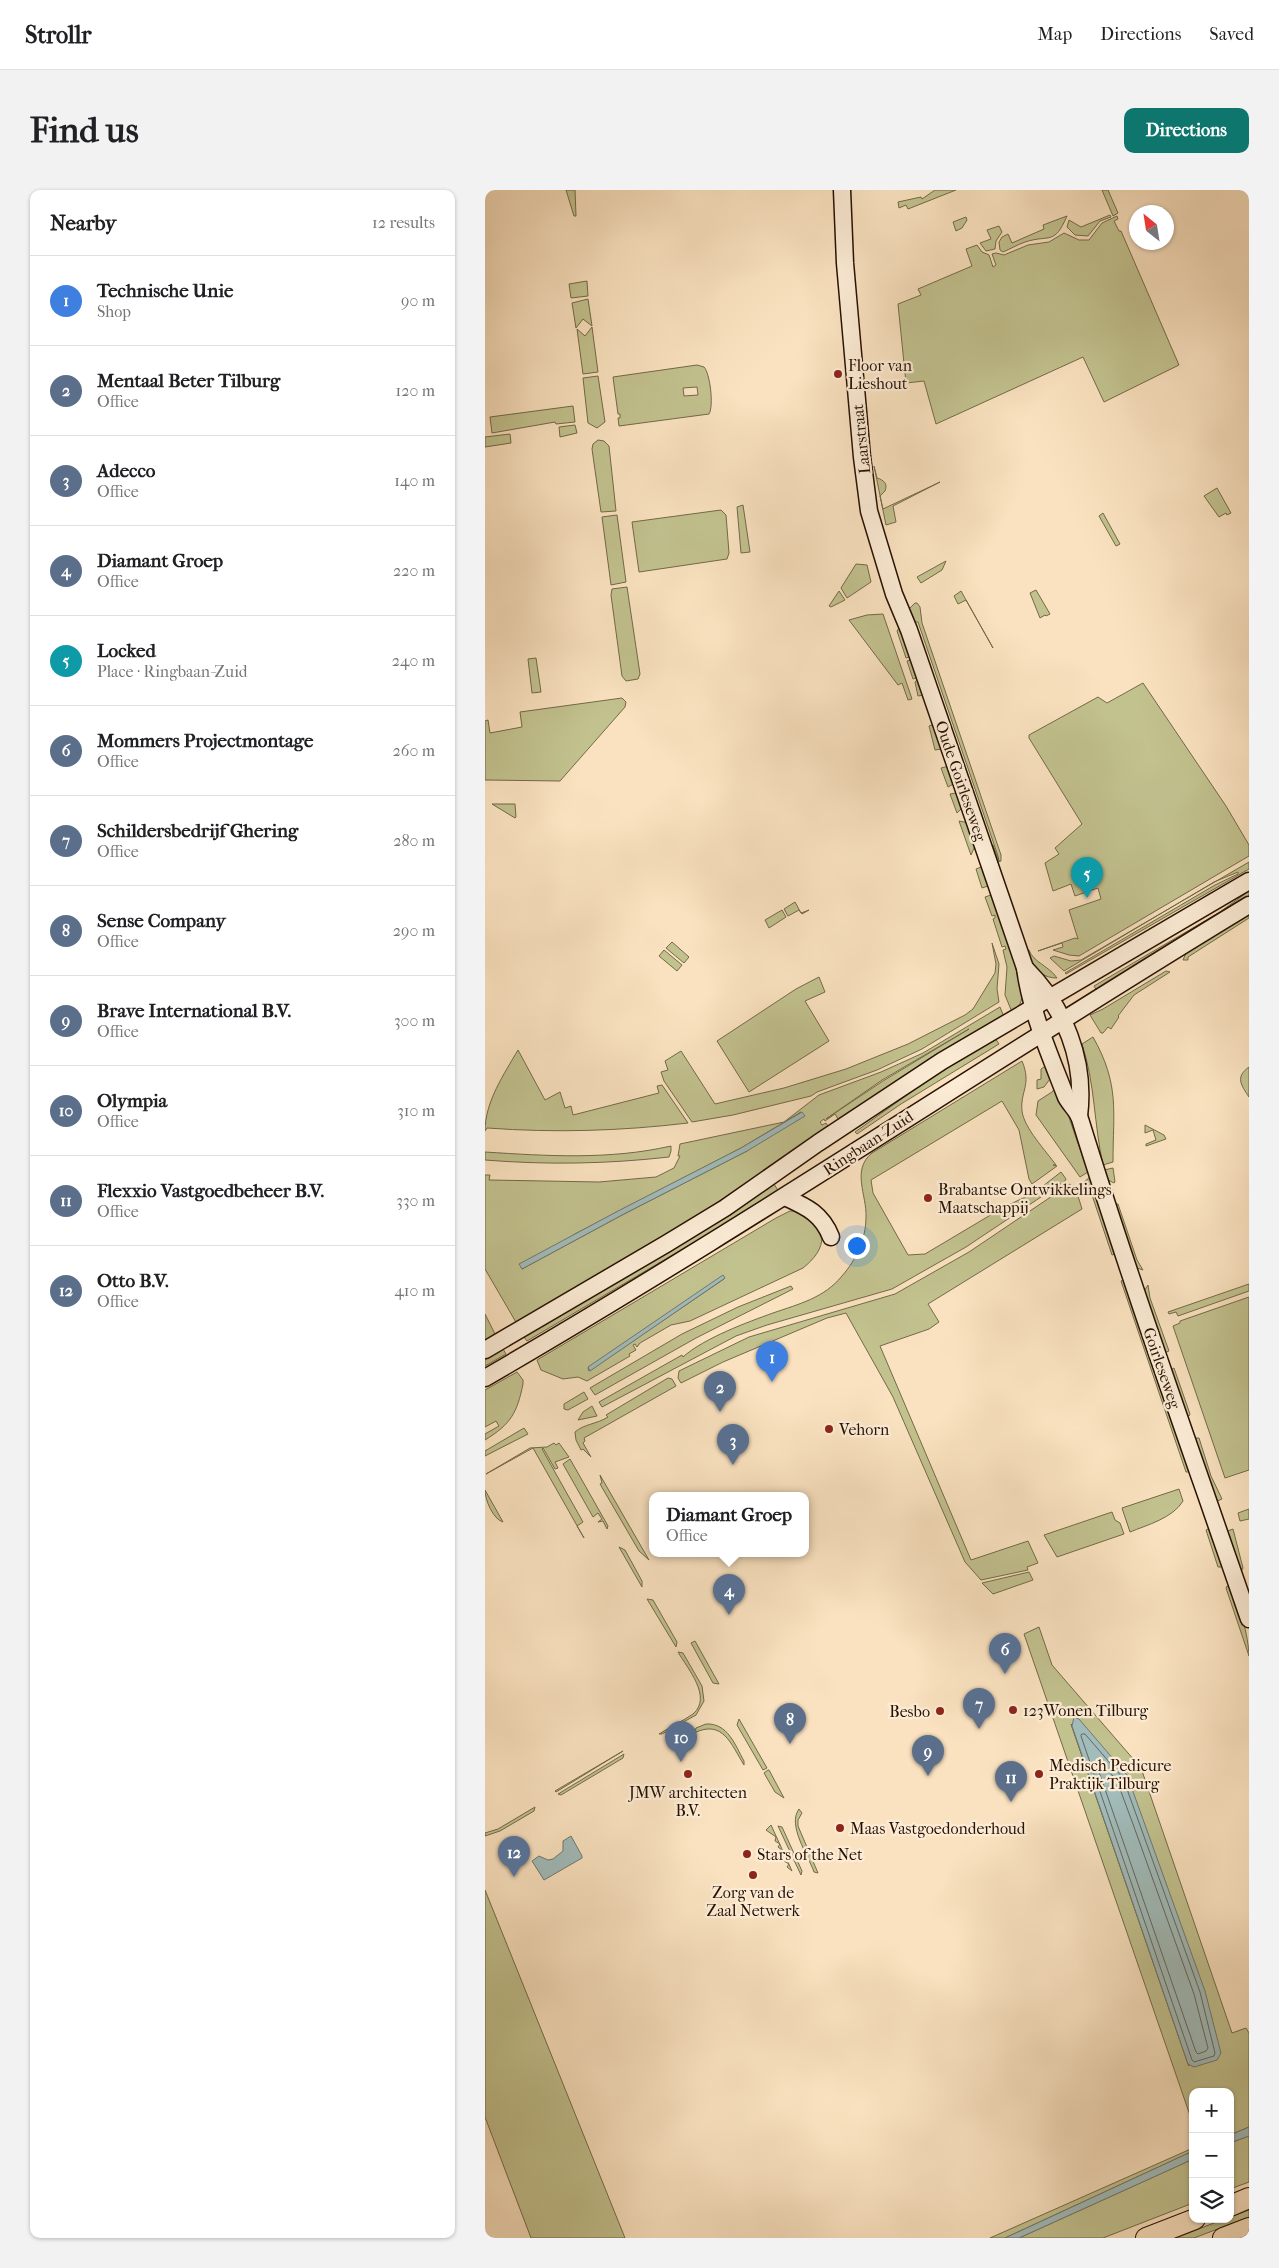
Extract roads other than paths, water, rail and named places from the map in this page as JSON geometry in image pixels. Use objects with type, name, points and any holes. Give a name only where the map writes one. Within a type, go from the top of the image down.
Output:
[{"type":"highway","points":[[1234,2204],[1249,2198]]},
{"type":"highway","points":[[1146,2238],[1189,2221]]},
{"type":"highway","points":[[1223,2238],[1249,2228]]},
{"type":"main road","name":"Laarstraat","points":[[842,190],[846,272],[868,504],[894,594]]},
{"type":"main road","name":"Oude Goirleseweg","points":[[894,594],[909,630],[1025,968],[1034,1006]]},
{"type":"main road","name":"Ringbaan-Zuid","points":[[491,1346],[716,1213],[942,1061],[1249,880]]},
{"type":"main road","name":"Ringbaan-Zuid","points":[[485,1378],[785,1197],[877,1136],[1249,905]]},
{"type":"main road","name":"Oude Goirleseweg","points":[[1025,968],[1049,997]]},
{"type":"main road","name":"Goirleseweg","points":[[1049,997],[1064,1020],[1079,1064],[1082,1094],[1079,1116]]},
{"type":"main road","name":"Goirleseweg","points":[[1034,1006],[1041,1034],[1067,1100],[1079,1116],[1095,1171],[1135,1290],[1249,1619]]},
{"type":"main road","points":[[785,1197],[817,1213],[824,1221],[831,1237]]},
{"type":"water","points":[[802,1112],[805,1116],[747,1151],[522,1269],[519,1264],[741,1148]]},
{"type":"water","points":[[723,1275],[725,1278],[590,1371],[588,1367]]},
{"type":"water","points":[[1074,1717],[1079,1719],[1127,1775],[1205,1991],[1221,2053],[1217,2060],[1194,2067],[1188,2064],[1072,1726]]},
{"type":"water","points":[[571,1836],[582,1858],[544,1880],[532,1861],[539,1856],[548,1860],[553,1859],[563,1851],[563,1841]]},
{"type":"water","points":[[1249,2127],[1249,2136],[1234,2142],[1234,2133]]},
{"type":"water","points":[[1189,2153],[1189,2161],[1178,2166],[1019,2238],[1005,2238]]},
{"type":"place","name":"Floor van Lieshout","points":[[838,374]]},
{"type":"place","name":"Locked","points":[[1087,898]]},
{"type":"place","name":"Brabantse Ontwikkelings Maatschappij","points":[[928,1198]]},
{"type":"place","name":"Technische Unie","points":[[772,1382]]},
{"type":"place","name":"Mentaal Beter Tilburg","points":[[720,1412]]},
{"type":"place","name":"Vehorn","points":[[829,1429]]},
{"type":"place","name":"Adecco","points":[[733,1465]]},
{"type":"place","name":"Diamant Groep","points":[[729,1615]]},
{"type":"place","name":"Mommers Projectmontage","points":[[1005,1674]]},
{"type":"place","name":"123Wonen Tilburg","points":[[1013,1710]]},
{"type":"place","name":"Besbo","points":[[940,1711]]},
{"type":"place","name":"Schildersbedrijf Ghering","points":[[979,1729]]},
{"type":"place","name":"Sense Company","points":[[790,1744]]},
{"type":"place","name":"Olympia","points":[[681,1762]]},
{"type":"place","name":"JMW architecten B.V.","points":[[688,1774]]},
{"type":"place","name":"Medisch Pedicure Praktijk Tilburg","points":[[1039,1774]]},
{"type":"place","name":"Brave International B.V.","points":[[928,1776]]},
{"type":"place","name":"Flexxio Vastgoedbeheer B.V.","points":[[1011,1802]]},
{"type":"place","name":"Maas Vastgoedonderhoud","points":[[840,1828]]},
{"type":"place","name":"Stars of the Net","points":[[747,1854]]},
{"type":"place","name":"Zorg van de Zaal Netwerk","points":[[753,1875]]},
{"type":"place","name":"Otto B.V.","points":[[514,1877]]}]
